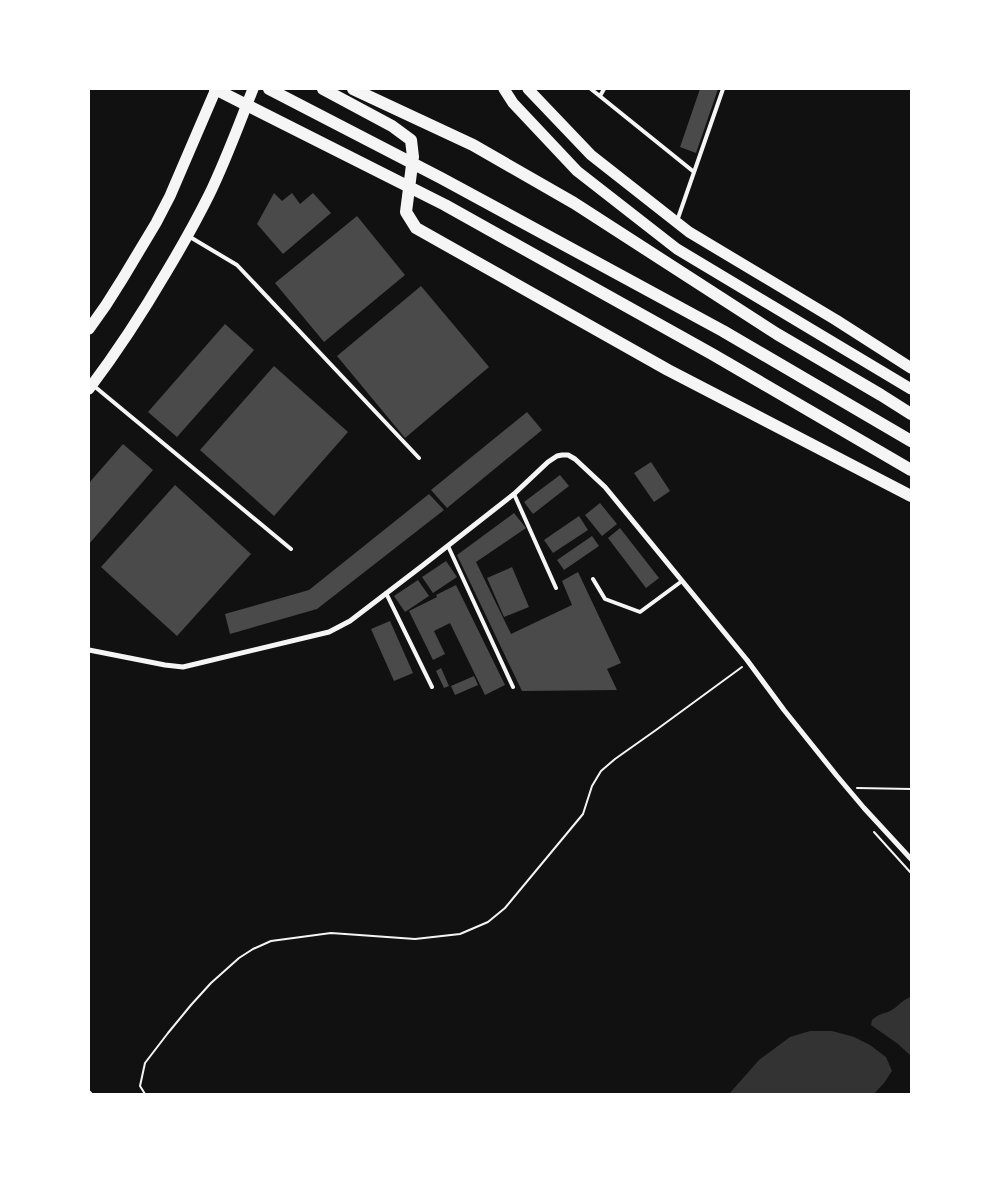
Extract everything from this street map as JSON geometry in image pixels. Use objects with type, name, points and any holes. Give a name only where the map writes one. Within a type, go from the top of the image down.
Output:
[{"type":"highway","points":[[215,89],[444,205],[712,354],[911,470]]},
{"type":"highway","points":[[269,89],[441,178],[723,331],[911,441]]},
{"type":"highway","points":[[323,89],[392,126],[411,140],[413,157],[406,212],[416,228],[668,370],[911,496]]},
{"type":"highway","points":[[353,89],[473,145],[574,203],[777,334],[911,414]]},
{"type":"main road","points":[[89,329],[119,285],[170,196],[215,89]]},
{"type":"main road","points":[[91,387],[122,344],[188,236],[225,160],[253,89]]},
{"type":"main road","points":[[504,89],[513,103],[577,170],[677,248],[911,389]]},
{"type":"main road","points":[[528,89],[591,155],[689,232],[828,315],[911,368]]},
{"type":"street","points":[[89,650],[165,665],[183,666],[329,632],[350,621],[448,546],[514,494],[548,462],[557,456],[568,455],[575,459],[605,487],[747,660],[784,710],[848,788],[911,859]]},
{"type":"lane","points":[[591,89],[694,172]]},
{"type":"lane","points":[[600,96],[604,89]]},
{"type":"lane","points":[[677,222],[723,89]]},
{"type":"lane","points":[[188,236],[237,266],[419,458]]},
{"type":"lane","points":[[91,387],[291,549]]},
{"type":"lane","points":[[514,494],[556,588]]},
{"type":"lane","points":[[448,546],[512,687]]},
{"type":"lane","points":[[593,579],[605,599],[640,612],[682,581]]},
{"type":"lane","points":[[386,593],[432,687]]},
{"type":"path","points":[[145,1094],[140,1086],[146,1063],[168,1032],[211,984],[239,958],[253,949],[271,941],[331,933],[415,939],[460,934],[488,922],[505,908],[583,814],[592,786],[600,771],[742,666]]},
{"type":"path","points":[[848,788],[911,789]]},
{"type":"path","points":[[872,830],[911,873]]},
{"type":"shaded area","points":[[911,997],[911,1056],[898,1044],[871,1025],[872,1020],[876,1016],[890,1011],[905,999]]},
{"type":"shaded area","points":[[810,1031],[832,1031],[854,1037],[870,1045],[886,1057],[892,1071],[874,1094],[729,1094],[759,1060],[790,1037]]},
{"type":"building","points":[[700,89],[718,89],[696,153],[680,147]]},
{"type":"building","points":[[274,193],[282,201],[292,193],[300,204],[313,193],[331,213],[283,254],[257,224]]},
{"type":"building","points":[[357,216],[405,275],[324,342],[275,283]]},
{"type":"building","points":[[421,286],[489,367],[405,438],[337,356]]},
{"type":"building","points":[[225,324],[254,350],[177,437],[148,412]]},
{"type":"building","points":[[274,366],[348,432],[274,516],[200,450]]},
{"type":"building","points":[[527,412],[542,430],[447,508],[431,490]]},
{"type":"building","points":[[123,444],[153,470],[89,544],[89,483]]},
{"type":"building","points":[[651,462],[670,491],[654,502],[634,473]]},
{"type":"building","points":[[560,475],[569,486],[533,514],[524,502]]},
{"type":"building","points":[[175,485],[251,554],[177,636],[101,567]]},
{"type":"building","points":[[429,494],[444,510],[317,609],[230,634],[225,614],[309,590]]},
{"type":"building","points":[[600,503],[617,524],[602,536],[585,515]]},
{"type":"building","points":[[514,513],[526,528],[476,562],[511,634],[572,605],[562,581],[578,572],[621,663],[607,669],[617,690],[522,691],[457,555]]},
{"type":"building","points":[[579,516],[588,530],[553,553],[544,540]]},
{"type":"building","points":[[620,528],[659,578],[646,588],[608,538]]},
{"type":"building","points":[[592,536],[599,546],[564,570],[557,560]]},
{"type":"building","points":[[446,561],[457,577],[433,593],[422,577]]},
{"type":"building","points":[[512,567],[529,607],[504,617],[487,578]]},
{"type":"building","points":[[418,580],[429,596],[405,612],[394,596]]},
{"type":"building","points":[[456,585],[505,685],[485,695],[450,623],[434,631],[445,654],[433,660],[409,611]]},
{"type":"building","points":[[390,621],[413,673],[394,681],[371,629]]},
{"type":"building","points":[[441,668],[449,686],[444,688],[436,671]]},
{"type":"building","points":[[474,676],[478,685],[455,695],[451,686]]}]
